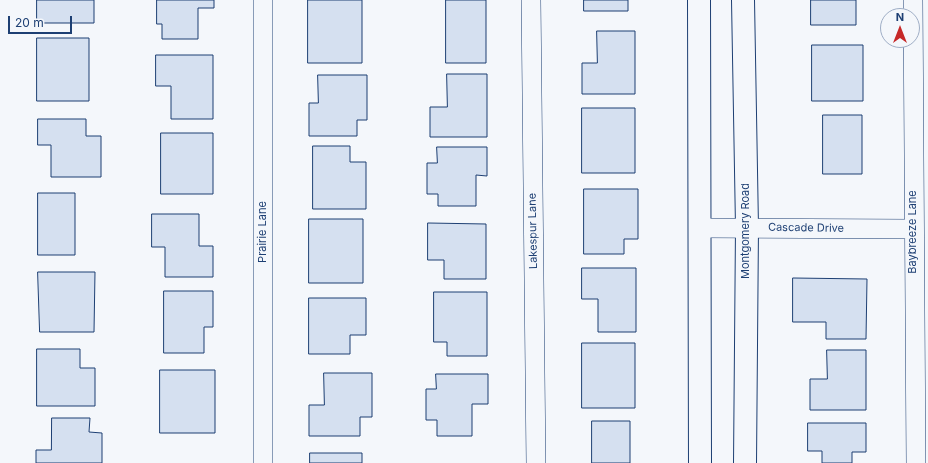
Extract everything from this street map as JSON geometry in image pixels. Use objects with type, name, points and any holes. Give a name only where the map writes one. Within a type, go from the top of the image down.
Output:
[{"type":"main road","points":[[699,0],[700,463]]},
{"type":"main road","name":"Montgomery Road","points":[[743,0],[747,227],[745,463]]},
{"type":"street","name":"Prairie Lane","points":[[263,0],[263,463]]},
{"type":"street","name":"Lakespur Lane","points":[[531,0],[536,463]]},
{"type":"street","name":"Baybreeze Lane","points":[[913,0],[913,229],[916,463]]},
{"type":"street","name":"Cascade Drive","points":[[699,228],[747,227],[913,229]]},
{"type":"building","points":[[37,0],[94,0],[94,23],[37,23]]},
{"type":"building","points":[[157,0],[214,0],[214,8],[198,8],[198,39],[162,39],[162,24],[157,24]]},
{"type":"building","points":[[308,0],[362,0],[362,63],[308,63]]},
{"type":"building","points":[[446,0],[486,0],[486,63],[446,63]]},
{"type":"building","points":[[584,0],[628,0],[628,11],[584,11]]},
{"type":"building","points":[[811,0],[856,0],[856,25],[811,25]]},
{"type":"building","points":[[597,31],[635,31],[635,94],[582,94],[582,63],[597,63]]},
{"type":"building","points":[[37,38],[89,38],[89,101],[37,101]]},
{"type":"building","points":[[812,45],[863,45],[863,101],[812,101]]},
{"type":"building","points":[[156,55],[213,55],[213,119],[171,119],[171,86],[156,86]]},
{"type":"building","points":[[447,74],[487,74],[487,137],[430,137],[430,107],[447,107]]},
{"type":"building","points":[[318,75],[367,75],[367,120],[357,120],[357,136],[309,136],[309,103],[318,103]]},
{"type":"building","points":[[582,108],[635,108],[635,173],[582,173]]},
{"type":"building","points":[[823,115],[862,115],[862,174],[823,174]]},
{"type":"building","points":[[38,119],[86,119],[86,136],[101,136],[101,177],[51,177],[51,145],[38,145]]},
{"type":"building","points":[[161,133],[213,133],[213,194],[161,194]]},
{"type":"building","points":[[313,146],[350,146],[350,162],[366,162],[366,209],[313,209]]},
{"type":"building","points":[[437,147],[487,147],[487,176],[476,175],[476,206],[438,206],[438,194],[427,194],[427,163],[437,163]]},
{"type":"building","points":[[584,189],[638,189],[638,239],[624,239],[624,254],[584,254]]},
{"type":"building","points":[[38,193],[75,193],[75,255],[38,255]]},
{"type":"building","points":[[152,214],[199,214],[199,246],[213,246],[213,277],[165,277],[165,247],[152,247]]},
{"type":"building","points":[[309,219],[363,219],[363,283],[309,283]]},
{"type":"building","points":[[428,223],[486,224],[486,279],[444,279],[444,260],[428,260]]},
{"type":"building","points":[[582,268],[636,268],[636,332],[598,332],[598,299],[582,299]]},
{"type":"building","points":[[38,272],[95,272],[94,332],[40,332]]},
{"type":"building","points":[[793,278],[867,279],[866,339],[826,339],[826,322],[793,322]]},
{"type":"building","points":[[164,291],[213,291],[213,327],[204,327],[204,353],[164,353]]},
{"type":"building","points":[[434,292],[487,292],[487,356],[447,356],[447,342],[434,342]]},
{"type":"building","points":[[309,298],[366,298],[366,335],[350,335],[350,354],[309,354]]},
{"type":"building","points":[[582,343],[635,343],[635,408],[582,408]]},
{"type":"building","points":[[37,349],[80,349],[80,368],[95,368],[95,406],[37,406]]},
{"type":"building","points":[[827,350],[866,350],[866,410],[810,410],[810,379],[827,379]]},
{"type":"building","points":[[160,370],[215,370],[215,433],[160,433]]},
{"type":"building","points":[[324,373],[372,373],[372,417],[360,417],[360,436],[309,436],[309,405],[324,405]]},
{"type":"building","points":[[436,374],[488,374],[488,404],[472,404],[472,436],[437,436],[437,420],[426,420],[426,389],[436,389]]},
{"type":"building","points":[[52,418],[90,418],[89,432],[102,433],[102,463],[36,463],[36,450],[51,450]]},
{"type":"building","points":[[592,421],[630,421],[630,463],[592,463]]},
{"type":"building","points":[[808,423],[866,423],[866,452],[852,452],[852,463],[822,463],[822,451],[808,451]]},
{"type":"building","points":[[310,453],[362,453],[362,463],[310,463]]}]
